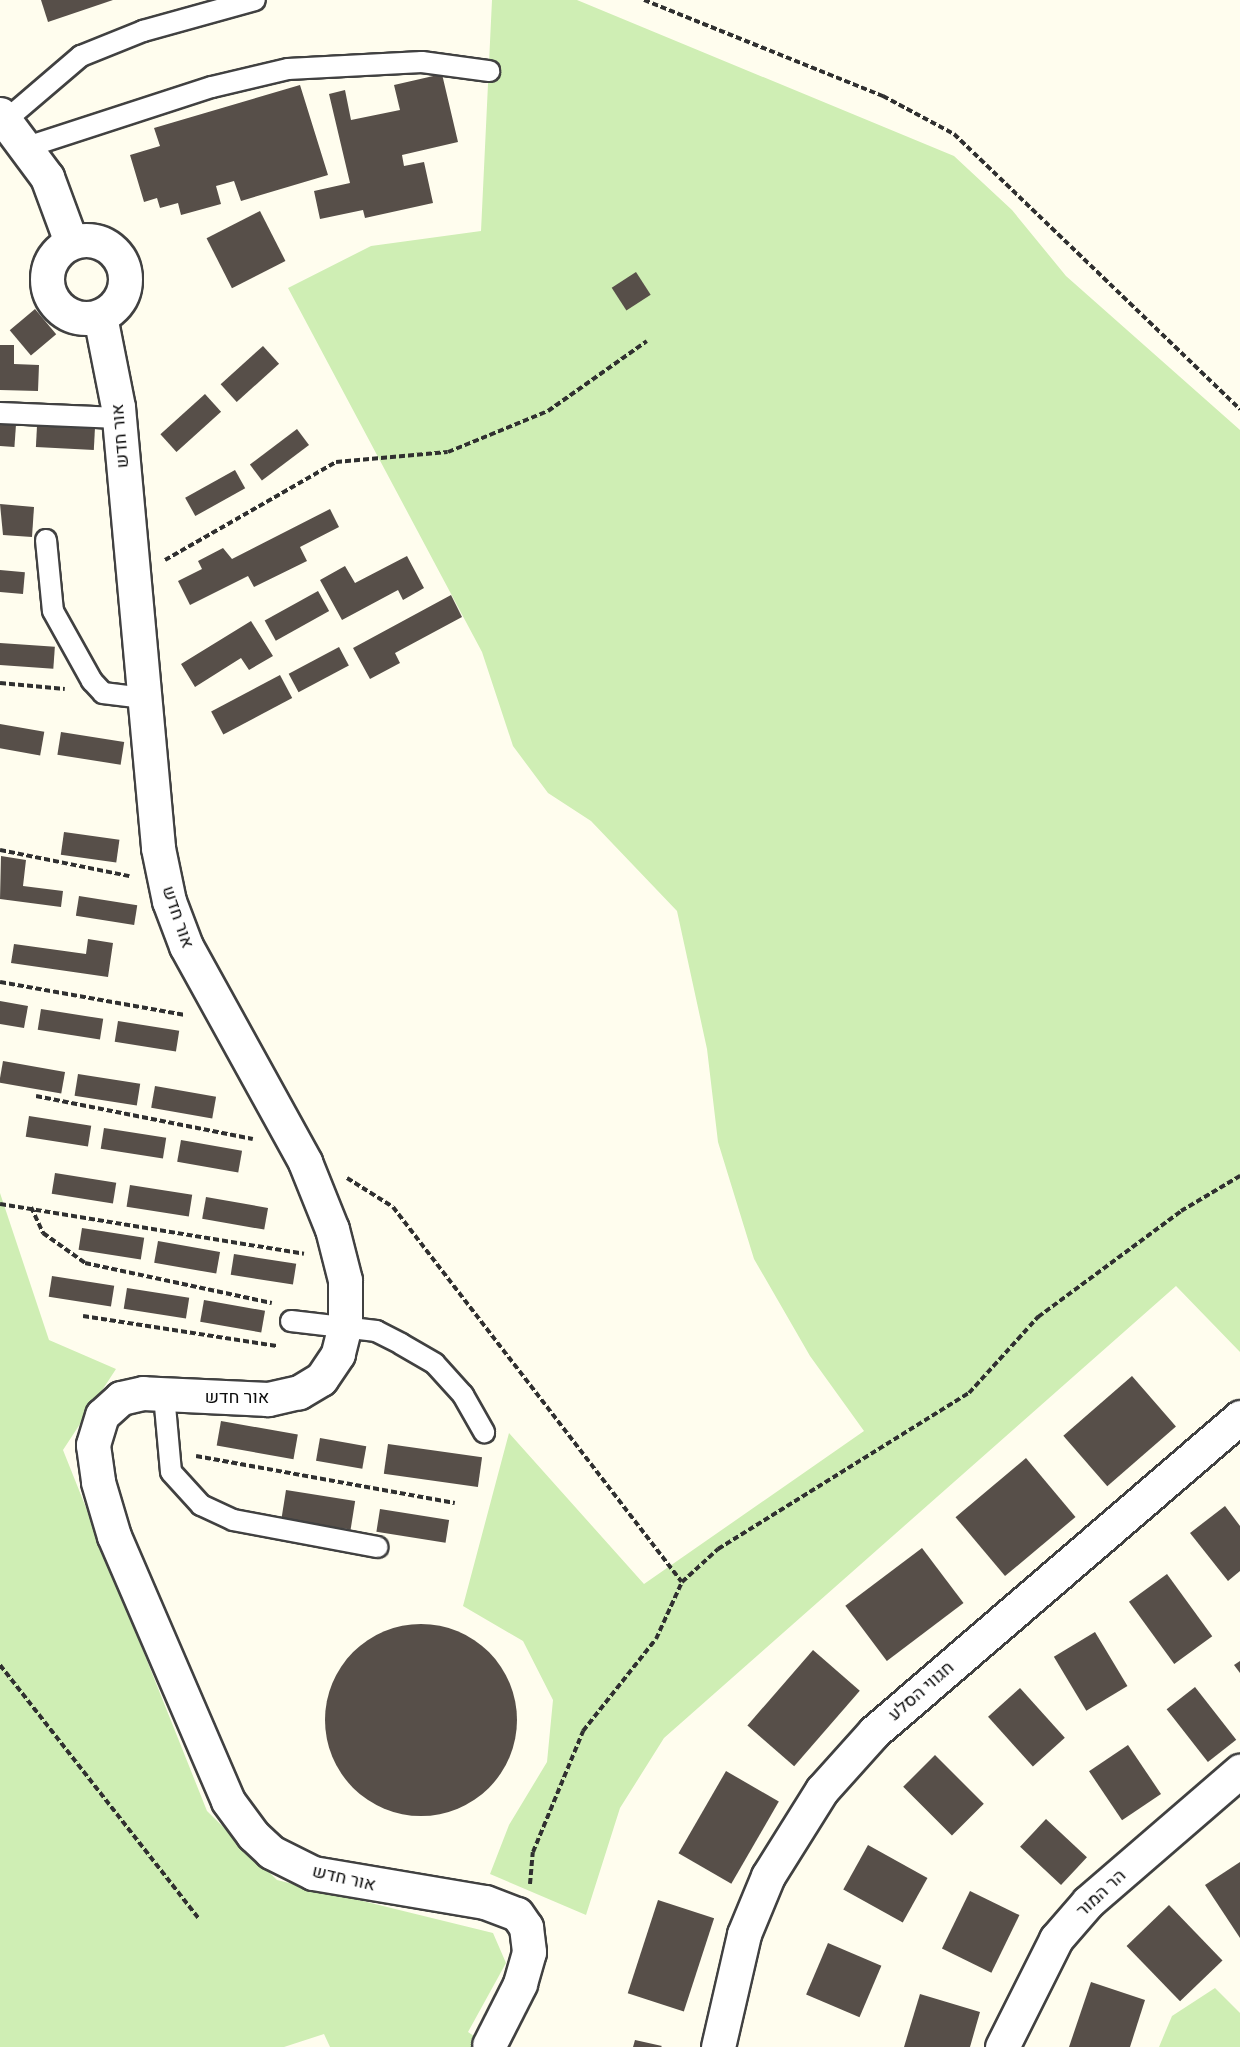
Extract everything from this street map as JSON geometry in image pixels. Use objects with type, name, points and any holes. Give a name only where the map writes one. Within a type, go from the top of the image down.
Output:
[{"type":"street","points":[[3,117],[47,177],[71,242]]},
{"type":"street","points":[[95,240],[122,262],[122,297],[100,316],[71,315],[47,287],[51,261],[71,242],[95,240]]},
{"type":"street","name":"אור חדש","points":[[100,316],[119,418],[144,698],[165,883],[186,946],[301,1155],[340,1260],[345,1325],[338,1354],[321,1379],[299,1392],[268,1399],[164,1395],[121,1398],[102,1415],[93,1445],[98,1482],[114,1536],[228,1801],[271,1852],[313,1873],[485,1902],[517,1914],[526,1927]]},
{"type":"street","name":"חגווי הסלע","points":[[718,2047],[744,1934],[768,1876],[822,1790],[873,1732],[1240,1417]]},
{"type":"street","name":"הר המור","points":[[1002,2047],[1056,1939],[1088,1902],[1240,1771]]},
{"type":"street","points":[[489,2045],[520,1984],[529,1952],[526,1927]]},
{"type":"lane","points":[[3,117],[81,56],[143,31],[255,0]]},
{"type":"lane","points":[[27,147],[212,87],[288,69],[422,62],[489,71]]},
{"type":"lane","points":[[0,413],[119,418]]},
{"type":"lane","points":[[46,540],[53,611],[103,693],[144,698]]},
{"type":"lane","points":[[291,1322],[345,1325],[376,1331],[435,1364],[463,1395],[484,1432]]},
{"type":"lane","points":[[164,1395],[171,1472],[201,1505],[233,1520],[377,1547]]},
{"type":"path","points":[[644,0],[883,96],[954,134],[1240,409]]},
{"type":"path","points":[[133,579],[311,472],[365,455],[448,452],[477,442],[548,411],[647,342]]},
{"type":"path","points":[[0,683],[103,693]]},
{"type":"path","points":[[0,850],[165,883]]},
{"type":"path","points":[[0,982],[228,1023]]},
{"type":"path","points":[[36,1096],[301,1155],[359,1183],[393,1207],[682,1582]]},
{"type":"path","points":[[526,1927],[533,1852],[583,1731],[656,1639],[682,1582],[718,1549],[969,1393],[1038,1317],[1181,1211],[1240,1176]]},
{"type":"path","points":[[0,1204],[31,1207],[340,1260]]},
{"type":"path","points":[[31,1207],[43,1233],[85,1263],[270,1303],[291,1322],[281,1346],[83,1316]]},
{"type":"path","points":[[169,1451],[455,1503]]},
{"type":"path","points":[[0,1665],[199,1919]]},
{"type":"green space","points":[[492,0],[577,0],[954,156],[1012,210],[1066,276],[1240,430],[1240,1352],[1176,1286],[664,1738],[620,1808],[586,1915],[490,1874],[509,1825],[547,1762],[553,1700],[523,1641],[463,1606],[509,1433],[644,1584],[864,1431],[810,1356],[754,1259],[718,1142],[707,1049],[677,911],[591,821],[548,793],[513,746],[482,652],[288,288],[371,246],[481,231]]},
{"type":"green space","points":[[0,1193],[49,1340],[116,1369],[63,1450],[207,1811],[277,1880],[493,1933],[506,1963],[468,2032],[490,2047],[330,2047],[324,2034],[284,2047],[0,2047]]},
{"type":"green space","points":[[1215,1988],[1240,2013],[1240,2047],[1159,2047],[1172,2016]]},
{"type":"building","points":[[41,0],[113,0],[48,22]]},
{"type":"building","points":[[442,74],[458,142],[402,155],[404,166],[424,162],[433,203],[365,218],[363,210],[320,219],[314,191],[350,183],[329,94],[345,90],[351,120],[400,110],[394,85]]},
{"type":"building","points":[[300,85],[328,175],[241,201],[234,181],[216,186],[221,204],[181,215],[178,203],[160,208],[157,198],[144,202],[130,155],[160,146],[154,128]]},
{"type":"building","points":[[260,211],[285,261],[232,288],[207,238]]},
{"type":"building","points":[[636,272],[651,295],[626,310],[612,288]]},
{"type":"building","points":[[35,309],[56,334],[31,355],[10,330]]},
{"type":"building","points":[[0,345],[14,345],[14,364],[39,365],[38,391],[0,390]]},
{"type":"building","points":[[263,346],[279,364],[237,402],[221,384]]},
{"type":"building","points":[[205,394],[221,412],[176,452],[160,434]]},
{"type":"building","points":[[0,424],[16,425],[14,447],[0,446]]},
{"type":"building","points":[[37,426],[95,429],[94,450],[36,447]]},
{"type":"building","points":[[297,429],[309,445],[262,480],[250,465]]},
{"type":"building","points":[[235,470],[245,488],[195,516],[185,498]]},
{"type":"building","points":[[0,504],[34,507],[32,537],[3,535]]},
{"type":"building","points":[[330,509],[339,527],[300,547],[307,561],[254,587],[248,576],[190,605],[178,581],[202,569],[198,561],[223,548],[232,559]]},
{"type":"building","points":[[407,556],[424,588],[403,600],[398,590],[342,620],[320,580],[345,566],[355,583]]},
{"type":"building","points":[[0,570],[25,572],[23,594],[0,592]]},
{"type":"building","points":[[318,591],[329,611],[276,641],[265,621]]},
{"type":"building","points":[[451,595],[462,617],[395,653],[400,663],[370,679],[353,648]]},
{"type":"building","points":[[251,621],[273,656],[249,670],[241,658],[195,687],[181,664]]},
{"type":"building","points":[[0,643],[55,647],[53,669],[0,665]]},
{"type":"building","points":[[339,647],[349,666],[299,692],[289,674]]},
{"type":"building","points":[[280,675],[292,698],[223,735],[211,712]]},
{"type":"building","points":[[0,724],[44,732],[40,755],[0,748]]},
{"type":"building","points":[[61,732],[124,742],[121,765],[57,755]]},
{"type":"building","points":[[64,832],[119,840],[116,863],[61,855]]},
{"type":"building","points":[[1,856],[26,860],[23,886],[63,891],[61,907],[0,899]]},
{"type":"building","points":[[79,896],[137,905],[134,925],[76,916]]},
{"type":"building","points":[[88,939],[113,943],[108,977],[11,963],[14,944],[86,954]]},
{"type":"building","points":[[0,1001],[28,1006],[24,1028],[0,1024]]},
{"type":"building","points":[[41,1009],[103,1019],[100,1040],[38,1030]]},
{"type":"building","points":[[118,1021],[179,1031],[176,1051],[115,1042]]},
{"type":"building","points":[[3,1061],[65,1072],[61,1094],[0,1083]]},
{"type":"building","points":[[78,1074],[140,1084],[137,1106],[75,1096]]},
{"type":"building","points":[[155,1086],[216,1097],[212,1118],[151,1108]]},
{"type":"building","points":[[29,1116],[91,1126],[88,1147],[26,1137]]},
{"type":"building","points":[[104,1128],[166,1138],[163,1159],[101,1149]]},
{"type":"building","points":[[181,1140],[242,1151],[238,1172],[177,1162]]},
{"type":"building","points":[[55,1173],[116,1183],[113,1203],[52,1194]]},
{"type":"building","points":[[130,1185],[192,1195],[189,1217],[127,1207]]},
{"type":"building","points":[[206,1197],[268,1208],[264,1230],[202,1219]]},
{"type":"building","points":[[82,1228],[144,1238],[141,1260],[79,1250]]},
{"type":"building","points":[[158,1241],[220,1252],[216,1274],[154,1263]]},
{"type":"building","points":[[234,1254],[296,1264],[293,1285],[231,1275]]},
{"type":"building","points":[[52,1276],[114,1286],[111,1307],[49,1297]]},
{"type":"building","points":[[127,1288],[189,1298],[186,1319],[124,1309]]},
{"type":"building","points":[[204,1300],[265,1311],[261,1332],[200,1322]]},
{"type":"building","points":[[1132,1376],[1176,1427],[1107,1486],[1063,1436]]},
{"type":"building","points":[[221,1421],[298,1435],[293,1459],[217,1446]]},
{"type":"building","points":[[320,1438],[366,1446],[362,1469],[316,1461]]},
{"type":"building","points":[[388,1444],[482,1457],[478,1487],[384,1474]]},
{"type":"building","points":[[1026,1458],[1075,1517],[1005,1576],[956,1517]]},
{"type":"building","points":[[286,1490],[355,1501],[351,1530],[281,1519]]},
{"type":"building","points":[[1225,1506],[1240,1526],[1240,1571],[1228,1581],[1190,1533]]},
{"type":"building","points":[[380,1509],[449,1520],[446,1543],[376,1532]]},
{"type":"building","points":[[922,1548],[964,1603],[887,1661],[845,1606]]},
{"type":"building","points":[[1167,1574],[1212,1636],[1174,1664],[1129,1602]]},
{"type":"building","points":[[421,1624],[440,1626],[458,1632],[489,1652],[509,1683],[515,1701],[517,1720],[515,1739],[509,1757],[489,1788],[458,1808],[440,1814],[421,1816],[402,1814],[384,1808],[353,1788],[333,1757],[327,1739],[325,1720],[327,1701],[333,1683],[353,1652],[384,1632],[402,1626]]},
{"type":"building","points":[[1095,1632],[1127,1686],[1086,1711],[1054,1657]]},
{"type":"building","points":[[813,1650],[860,1691],[794,1766],[747,1725]]},
{"type":"building","points":[[1240,1661],[1240,1673],[1234,1665]]},
{"type":"building","points":[[1195,1687],[1236,1740],[1208,1762],[1167,1709]]},
{"type":"building","points":[[1020,1688],[1065,1738],[1033,1767],[988,1717]]},
{"type":"building","points":[[1128,1745],[1161,1794],[1122,1820],[1089,1771]]},
{"type":"building","points":[[935,1755],[984,1804],[952,1836],[903,1787]]},
{"type":"building","points":[[726,1771],[779,1802],[731,1884],[678,1853]]},
{"type":"building","points":[[1046,1819],[1087,1857],[1061,1885],[1020,1847]]},
{"type":"building","points":[[868,1845],[927,1878],[903,1923],[843,1890]]},
{"type":"building","points":[[1240,1862],[1240,1938],[1205,1885]]},
{"type":"building","points":[[970,1891],[1019,1915],[991,1973],[942,1949]]},
{"type":"building","points":[[658,1900],[714,1918],[684,2011],[628,1993]]},
{"type":"building","points":[[1169,1905],[1222,1960],[1180,2001],[1127,1946]]},
{"type":"building","points":[[828,1943],[881,1966],[860,2017],[806,1995]]},
{"type":"building","points":[[1091,1982],[1145,2000],[1130,2047],[1069,2047]]},
{"type":"building","points":[[920,1994],[980,2012],[970,2047],[904,2047]]},
{"type":"building","points":[[635,2040],[662,2046],[633,2047]]}]
